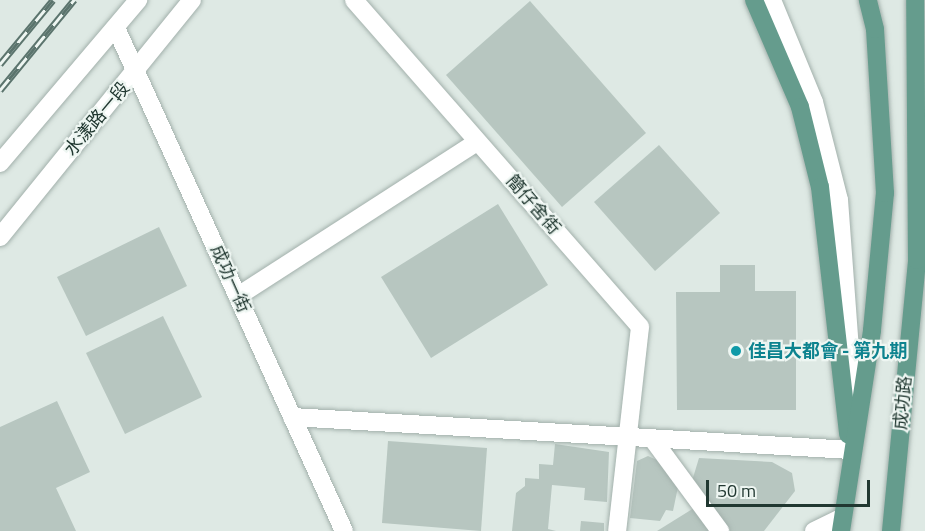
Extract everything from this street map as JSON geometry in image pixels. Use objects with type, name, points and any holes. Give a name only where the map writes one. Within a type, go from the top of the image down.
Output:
[{"type":"main road","points":[[754,0],[800,107],[820,187],[850,450]]},
{"type":"main road","points":[[842,524],[850,450],[872,330],[885,193],[875,29],[868,0]]},
{"type":"main road","points":[[915,0],[915,202]]},
{"type":"main road","points":[[915,202],[925,126]]},
{"type":"main road","name":"成功路","points":[[891,531],[921,261],[915,202]]},
{"type":"street","points":[[0,163],[138,0]]},
{"type":"street","name":"水漾路一段","points":[[0,237],[136,72],[192,0]]},
{"type":"street","name":"簡仔舍街","points":[[354,0],[640,327],[617,531]]},
{"type":"street","points":[[292,417],[627,435],[654,441],[850,450],[848,330],[839,200],[814,102],[772,0]]},
{"type":"street","name":"成功一街","points":[[116,28],[344,531]]},
{"type":"street","points":[[238,296],[477,142]]},
{"type":"street","points":[[654,441],[720,531]]},
{"type":"street","points":[[814,531],[842,524]]},
{"type":"building","points":[[530,1],[646,133],[562,207],[446,75]]},
{"type":"building","points":[[659,145],[720,213],[655,271],[594,202]]},
{"type":"building","points":[[498,204],[548,285],[431,358],[381,277]]},
{"type":"building","points":[[159,227],[187,286],[86,336],[57,277]]},
{"type":"building","name":"佳昌大都會 - 第九期","points":[[720,265],[755,265],[755,291],[796,291],[796,410],[677,410],[676,292],[720,292]]},
{"type":"building","points":[[163,316],[202,397],[125,434],[86,353]]},
{"type":"building","points":[[57,401],[90,472],[56,488],[76,531],[0,531],[0,427]]},
{"type":"building","points":[[388,441],[487,448],[481,531],[382,523]]},
{"type":"building","points":[[555,444],[609,452],[607,502],[584,500],[585,488],[552,485],[548,529],[556,531],[512,531],[516,493],[525,486],[525,478],[539,479],[539,464],[553,465]]},
{"type":"building","points":[[648,456],[659,461],[678,487],[673,511],[666,510],[660,521],[630,518],[637,461]]},
{"type":"building","points":[[699,458],[772,462],[792,473],[795,491],[764,531],[728,531],[692,481]]},
{"type":"building","points":[[694,508],[710,531],[657,531]]},
{"type":"building","points":[[581,521],[604,523],[604,531],[580,531]]},
{"type":"railway","points":[[0,64],[53,0]]},
{"type":"railway","points":[[0,90],[74,0]]},
{"type":"place","name":"佳昌大都會 - 第九期","points":[[736,351]]}]
